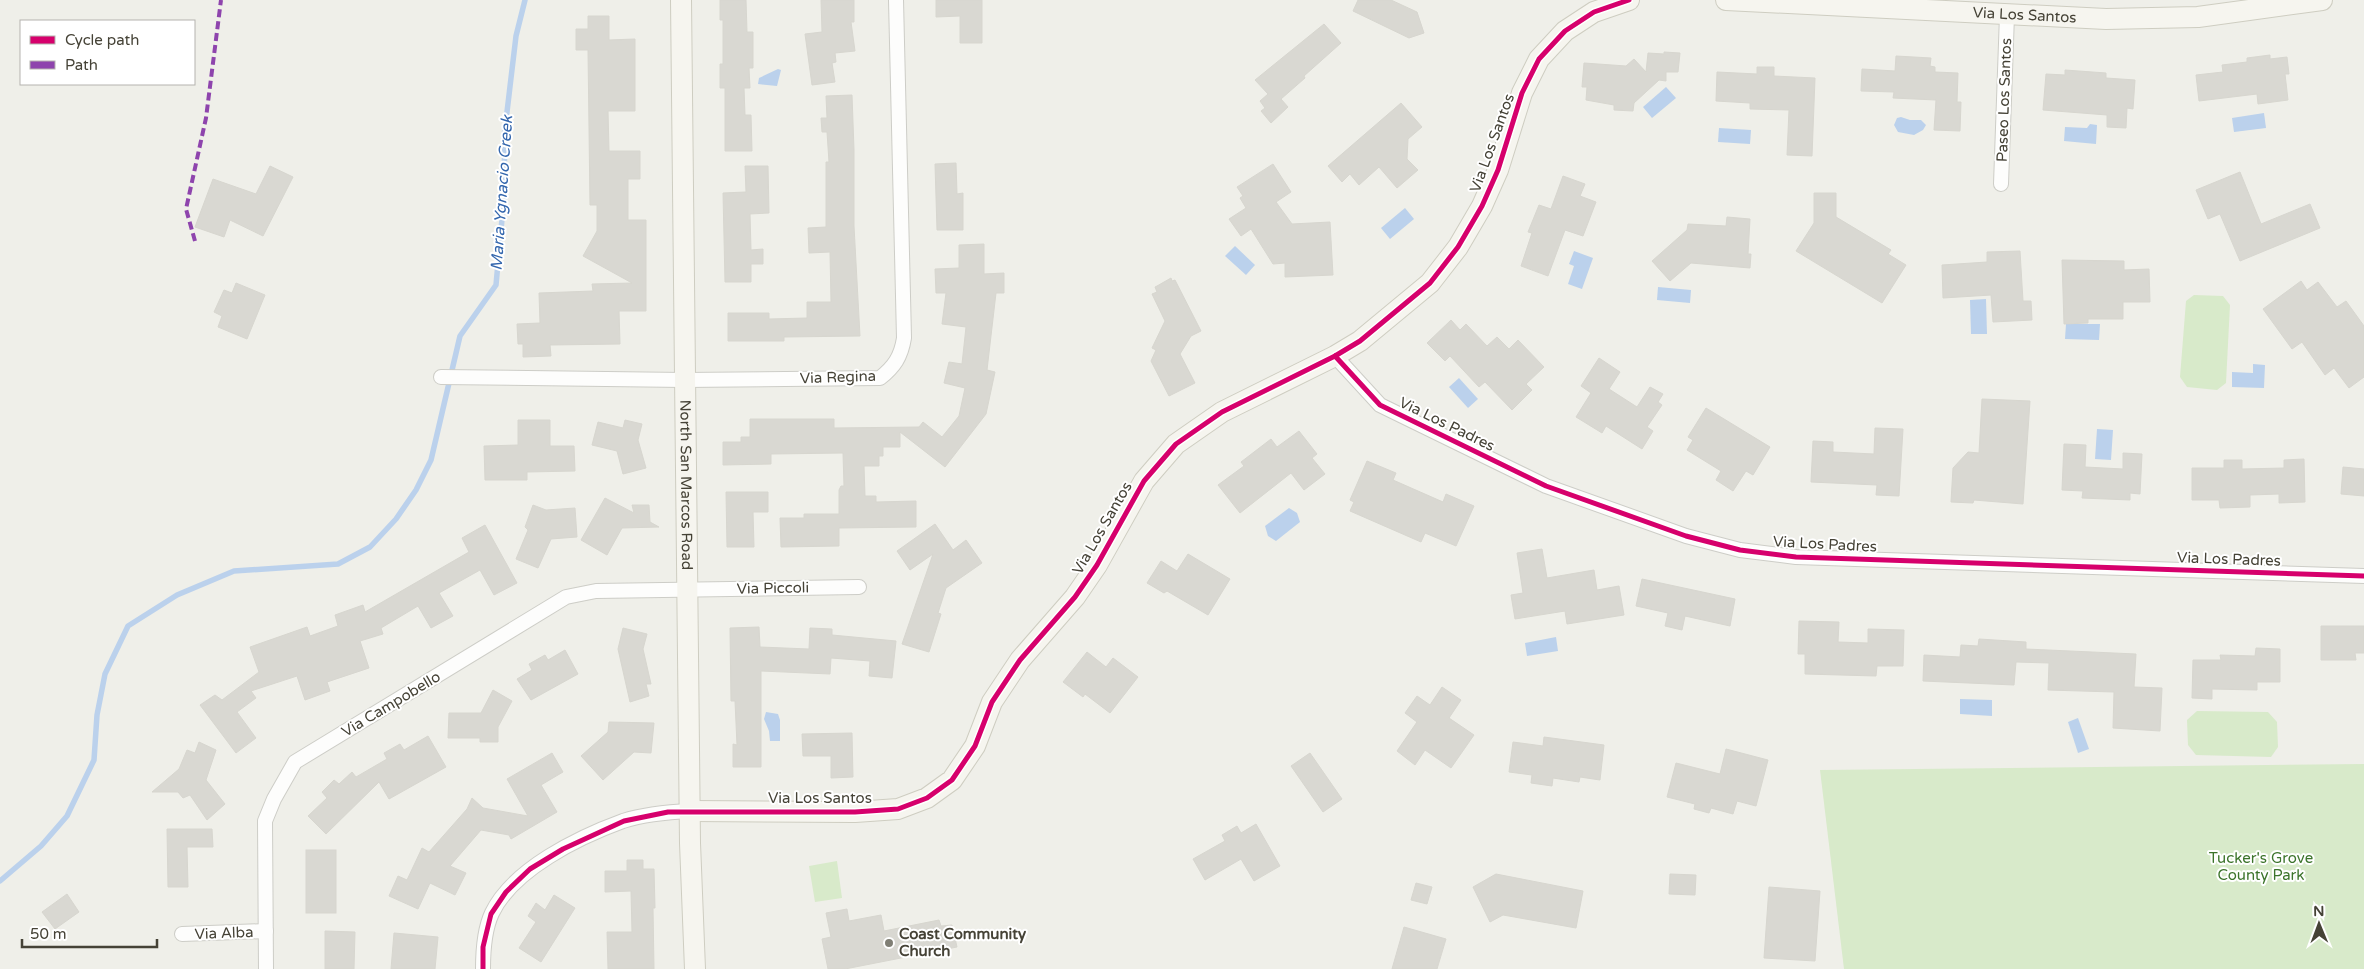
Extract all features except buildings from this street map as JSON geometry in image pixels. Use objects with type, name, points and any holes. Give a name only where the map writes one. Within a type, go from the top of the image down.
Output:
[{"type":"street","name":"North San Marcos Road","points":[[681,0],[686,589],[691,896],[695,969]]},
{"type":"street","name":"Via Regina","points":[[441,377],[684,380],[880,378],[893,367],[902,352],[904,338],[896,0]]},
{"type":"street","name":"Via Los Santos","points":[[691,811],[855,812],[898,809],[927,798],[952,780],[975,746],[992,702],[1020,660],[1075,597],[1097,565],[1144,481],[1176,444],[1222,412],[1336,356],[1360,341],[1430,283],[1458,247],[1482,206],[1498,170],[1522,93],[1539,59],[1565,31],[1587,17],[1629,0]]},
{"type":"street","name":"Via Los Santos","points":[[1726,0],[2007,16],[2106,19],[2198,17],[2322,0]]},
{"type":"street","name":"Paseo Los Santos","points":[[2002,184],[2007,16]]},
{"type":"street","name":"Via Los Padres","points":[[1336,356],[1380,405],[1484,457],[1546,486],[1686,536],[1740,550],[1796,557],[2364,576]]},
{"type":"street","name":"Via Piccoli","points":[[686,589],[859,587]]},
{"type":"street","name":"Via Campobello","points":[[266,969],[266,821],[274,799],[295,762],[566,597],[596,591],[686,589]]},
{"type":"street","points":[[483,969],[483,947],[491,914],[506,892],[530,869],[564,849],[624,821],[660,813],[691,811]]},
{"type":"street","name":"Via Alba","points":[[182,934],[266,932]]},
{"type":"green space","points":[[2194,295],[2223,296],[2230,305],[2226,383],[2217,390],[2187,387],[2180,377],[2186,301]]},
{"type":"green space","points":[[2197,711],[2268,712],[2277,722],[2278,747],[2271,757],[2196,755],[2188,745],[2187,720]]},
{"type":"green space","name":"Tucker's Grove County Park","points":[[2364,764],[2364,969],[1844,969],[1820,770]]},
{"type":"green space","points":[[837,861],[842,898],[815,902],[809,866]]},
{"type":"water","points":[[778,69],[781,70],[777,86],[758,84],[759,78]]},
{"type":"water","points":[[1666,87],[1676,98],[1652,118],[1643,107]]},
{"type":"water","points":[[2264,113],[2266,128],[2234,132],[2232,118]]},
{"type":"water","points":[[1901,117],[1910,120],[1921,120],[1926,125],[1923,130],[1914,135],[1898,132],[1894,125],[1897,118]]},
{"type":"water","points":[[2090,124],[2097,125],[2096,144],[2064,141],[2065,127],[2087,128]]},
{"type":"water","points":[[1719,128],[1751,130],[1750,144],[1718,142]]},
{"type":"water","points":[[1405,208],[1414,219],[1390,239],[1381,228]]},
{"type":"water","points":[[1235,246],[1255,265],[1246,275],[1225,256]]},
{"type":"water","points":[[1574,251],[1593,258],[1582,289],[1568,284],[1574,266],[1569,264]]},
{"type":"water","points":[[1658,287],[1691,290],[1690,303],[1657,300]]},
{"type":"water","points":[[1986,299],[1987,334],[1971,334],[1970,300]]},
{"type":"water","points":[[2066,324],[2100,324],[2099,340],[2065,339]]},
{"type":"water","points":[[2253,364],[2265,365],[2264,388],[2232,387],[2232,372],[2253,373]]},
{"type":"water","points":[[1459,378],[1478,399],[1468,408],[1449,387]]},
{"type":"water","points":[[2097,429],[2113,430],[2111,460],[2095,459]]},
{"type":"water","points":[[1289,508],[1297,513],[1300,522],[1276,541],[1268,536],[1265,526]]},
{"type":"water","points":[[1556,637],[1558,651],[1527,656],[1525,643]]},
{"type":"water","points":[[1960,699],[1992,700],[1992,716],[1960,714]]},
{"type":"water","points":[[766,712],[778,714],[780,720],[780,741],[770,741],[769,731],[764,719]]},
{"type":"water","points":[[2078,718],[2089,749],[2078,753],[2068,722]]},
{"type":"waterway","name":"Maria Ygnacio Creek","points":[[0,881],[41,846],[67,816],[94,760],[97,715],[105,674],[128,626],[177,595],[234,571],[338,564],[370,547],[396,519],[416,490],[431,460],[460,336],[496,285],[505,186],[504,137],[516,36],[525,0]]},
{"type":"marked path","points":[[195,241],[186,209],[206,118],[221,0]]},
{"type":"cycle path","points":[[483,969],[483,947],[491,914],[506,892],[530,869],[563,849],[624,821],[668,812],[855,812],[898,809],[927,798],[952,780],[975,746],[992,702],[1020,660],[1075,597],[1097,565],[1144,481],[1176,444],[1222,412],[1335,356],[1360,341],[1430,283],[1458,247],[1482,206],[1498,170],[1522,93],[1539,59],[1565,31],[1594,12],[1629,0]]},
{"type":"cycle path","points":[[1335,356],[1380,405],[1546,486],[1686,536],[1740,550],[1796,557],[2364,576]]},
{"type":"place","name":"Coast Community Church","points":[[889,943]]}]
